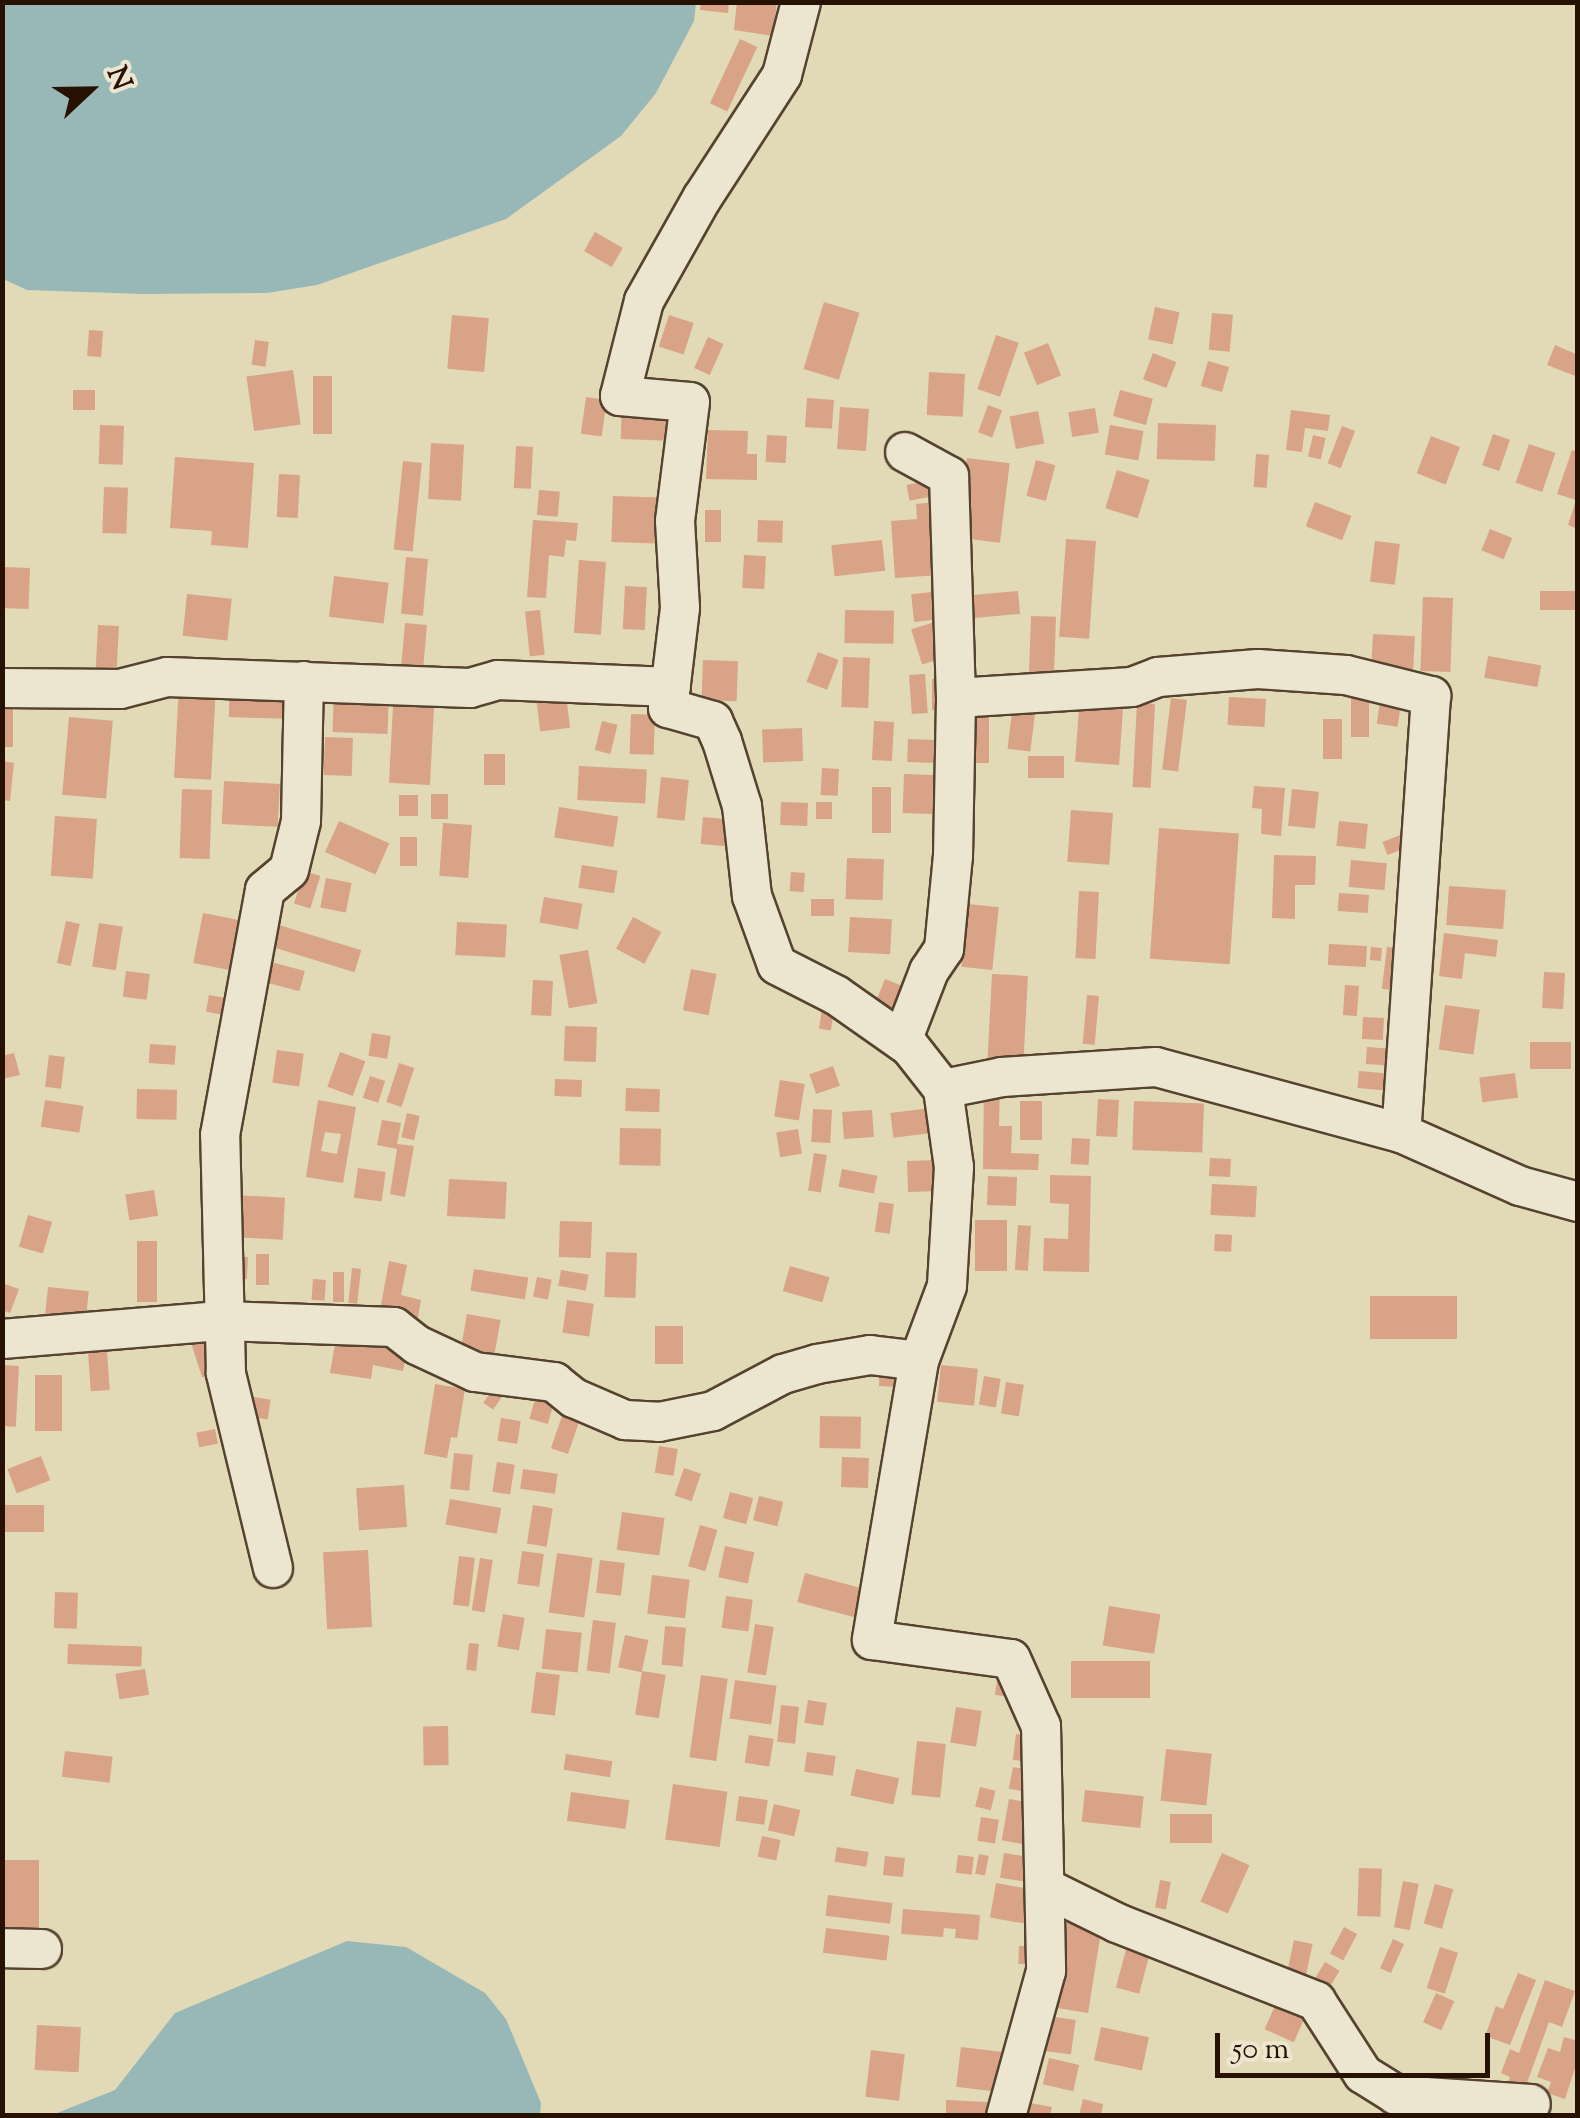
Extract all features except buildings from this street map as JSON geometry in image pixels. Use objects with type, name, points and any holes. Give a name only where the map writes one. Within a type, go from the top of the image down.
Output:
[{"type":"street","points":[[801,2],[782,75],[702,198],[644,301],[620,396],[690,402],[675,521],[680,608],[668,708],[713,721],[722,742],[742,806],[752,896],[776,965],[836,995],[902,1040],[943,1089],[954,1167],[947,1286],[919,1361],[872,1640],[1011,1658],[1042,1726],[1046,1971],[1006,2116]]},
{"type":"street","points":[[902,1040],[929,971],[944,948],[953,856],[956,698],[949,476],[905,452]]},
{"type":"street","points":[[956,698],[1132,687],[1158,677],[1258,669],[1346,675],[1431,696],[1401,1133]]},
{"type":"street","points":[[2,688],[120,689],[166,677],[470,688],[498,680],[671,687]]},
{"type":"street","points":[[273,1568],[226,1373],[220,1135],[265,890],[289,870],[301,821],[304,681]]},
{"type":"street","points":[[943,1089],[1002,1077],[1156,1067],[1401,1133],[1520,1186],[1578,1202]]},
{"type":"street","points":[[2,1339],[223,1321],[394,1327],[417,1345],[475,1372],[554,1382],[574,1398],[625,1420],[659,1422],[713,1411],[783,1374],[818,1364],[870,1355],[919,1361]]},
{"type":"street","points":[[1046,1888],[1117,1923],[1316,2001],[1364,2074],[1396,2095],[1530,2104]]},
{"type":"street","points":[[2,1948],[42,1949]]},
{"type":"water","points":[[3,2],[696,3],[694,21],[656,93],[621,136],[506,219],[317,285],[267,293],[143,294],[27,290],[3,279]]},
{"type":"water","points":[[347,1941],[406,1947],[485,1993],[506,2019],[541,2103],[540,2115],[52,2115],[115,2090],[175,2013]]}]
